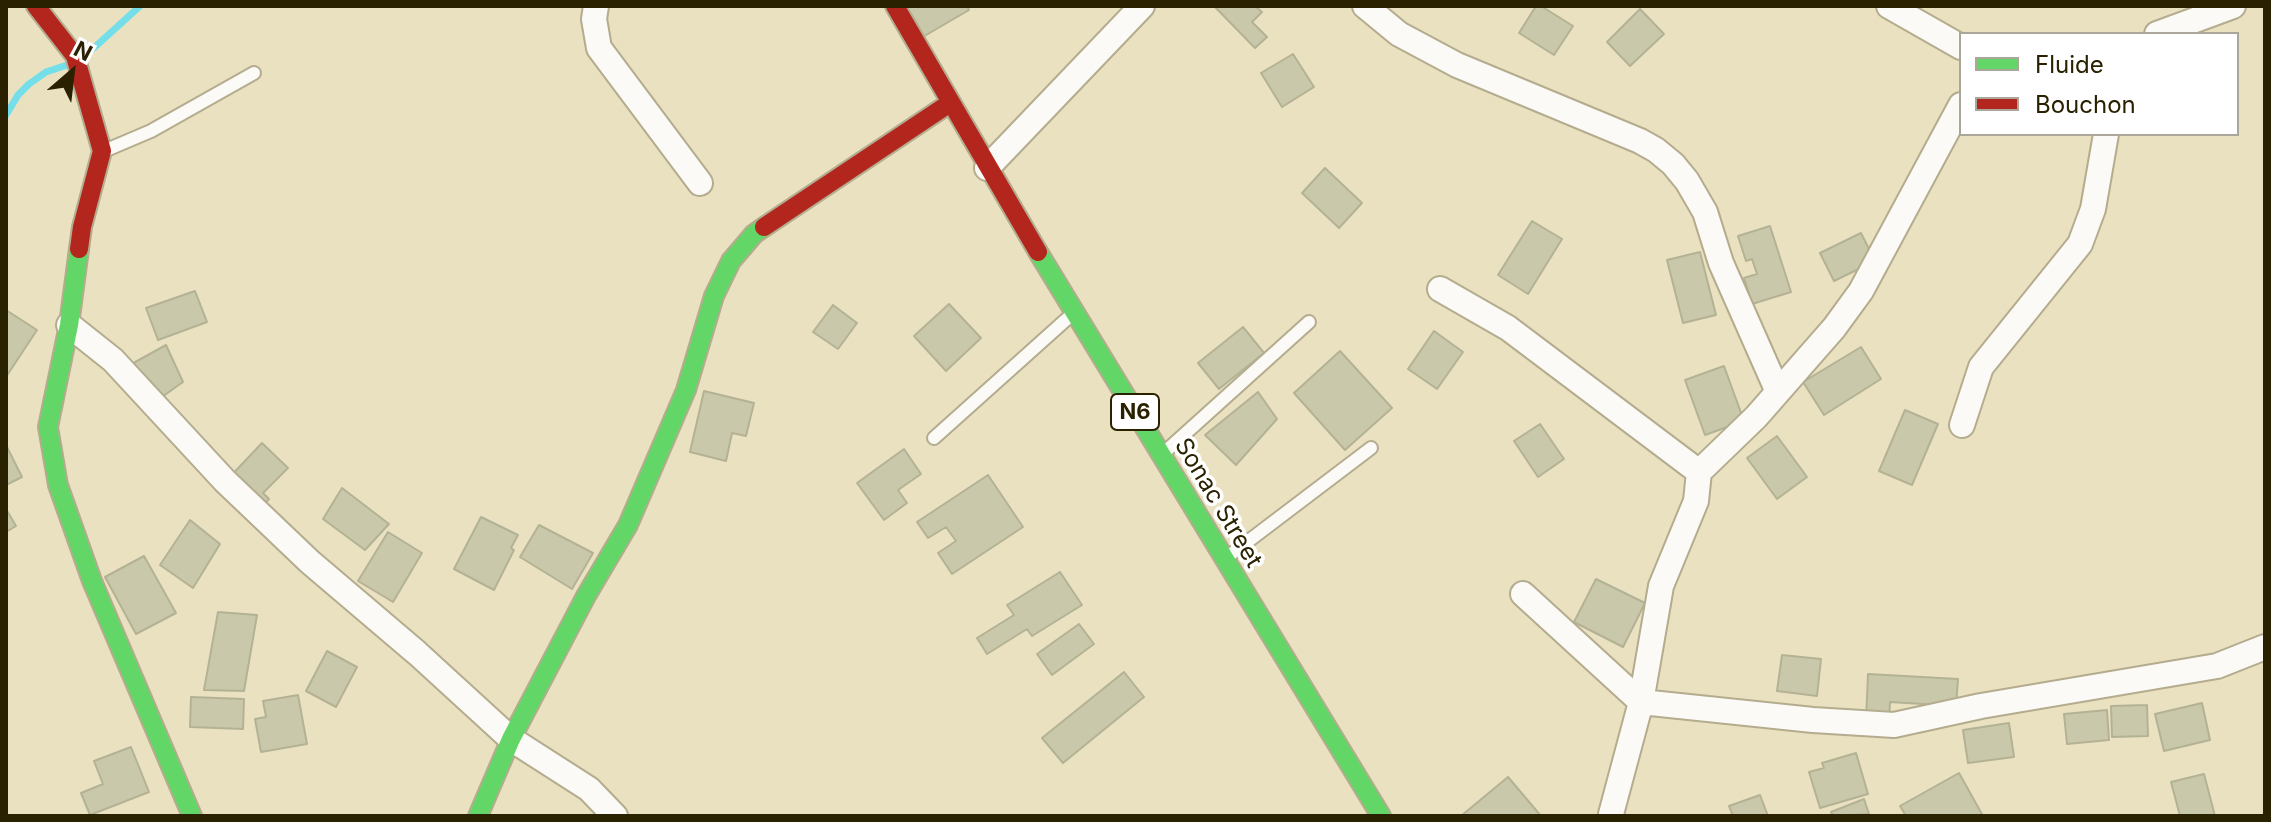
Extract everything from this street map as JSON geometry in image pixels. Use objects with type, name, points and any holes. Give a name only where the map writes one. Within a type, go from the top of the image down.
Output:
[{"type":"main road","points":[[36,6],[75,56],[102,151],[82,227],[69,325],[48,427],[58,485],[92,581],[192,816]]},
{"type":"main road","name":"Sonac Street","points":[[895,6],[987,168],[1381,816]]},
{"type":"main road","points":[[478,816],[511,739],[586,596],[628,525],[686,390],[714,296],[731,261],[754,234],[950,103]]},
{"type":"street","points":[[596,6],[594,19],[599,48],[700,183]]},
{"type":"street","points":[[987,168],[1142,6]]},
{"type":"street","points":[[1365,6],[1399,34],[1457,65],[1640,141],[1673,164],[1705,212],[1721,263],[1778,392]]},
{"type":"street","points":[[1889,6],[1959,46]]},
{"type":"street","points":[[2162,32],[2233,6]]},
{"type":"street","points":[[1610,815],[1641,702],[1661,586],[1696,501],[1699,472],[1756,417],[1834,328],[1861,291],[1959,109]]},
{"type":"street","points":[[1962,425],[1981,367],[2080,244],[2093,209],[2106,136]]},
{"type":"street","points":[[1440,289],[1508,328],[1699,472]]},
{"type":"street","points":[[69,325],[113,360],[225,481],[310,562],[417,653],[511,739],[589,789],[615,816]]},
{"type":"street","points":[[1523,594],[1641,702],[1813,720],[1894,725],[1981,706],[2217,666],[2265,647]]},
{"type":"lane","points":[[102,151],[151,131],[254,73]]},
{"type":"lane","points":[[934,438],[1075,313]]},
{"type":"lane","points":[[1161,455],[1309,322]]},
{"type":"lane","points":[[1224,559],[1371,448]]},
{"type":"building","points":[[902,6],[967,6],[969,10],[921,38]]},
{"type":"building","points":[[1214,6],[1255,6],[1262,12],[1252,22],[1267,37],[1255,48]]},
{"type":"building","points":[[1536,6],[1573,26],[1554,55],[1519,33]]},
{"type":"building","points":[[1640,9],[1664,34],[1630,66],[1607,42]]},
{"type":"building","points":[[1293,54],[1314,87],[1282,107],[1261,73]]},
{"type":"building","points":[[1325,168],[1362,203],[1339,228],[1302,193]]},
{"type":"building","points":[[1532,221],[1562,239],[1528,294],[1498,275]]},
{"type":"building","points":[[1770,226],[1791,292],[1752,304],[1744,278],[1757,274],[1752,259],[1746,261],[1738,236]]},
{"type":"building","points":[[1861,233],[1875,261],[1834,281],[1820,253]]},
{"type":"building","points":[[1700,252],[1716,315],[1683,323],[1667,260]]},
{"type":"building","points":[[195,291],[207,322],[158,340],[146,308]]},
{"type":"building","points":[[949,304],[981,338],[946,371],[914,336]]},
{"type":"building","points":[[833,305],[857,323],[838,349],[813,332]]},
{"type":"building","points":[[6,310],[37,330],[6,377]]},
{"type":"building","points":[[1243,327],[1264,353],[1219,389],[1198,363]]},
{"type":"building","points":[[1434,331],[1463,352],[1437,389],[1408,369]]},
{"type":"building","points":[[166,345],[183,382],[152,404],[128,366]]},
{"type":"building","points":[[1861,347],[1881,379],[1824,415],[1803,382]]},
{"type":"building","points":[[1340,351],[1392,408],[1345,450],[1294,393]]},
{"type":"building","points":[[1724,366],[1744,421],[1705,435],[1685,380]]},
{"type":"building","points":[[704,391],[754,403],[746,436],[732,433],[726,461],[690,452]]},
{"type":"building","points":[[1258,392],[1277,419],[1236,465],[1205,435]]},
{"type":"building","points":[[1905,410],[1938,424],[1912,485],[1879,471]]},
{"type":"building","points":[[1540,424],[1564,459],[1538,477],[1514,441]]},
{"type":"building","points":[[1777,436],[1807,477],[1777,499],[1747,458]]},
{"type":"building","points":[[262,443],[288,468],[263,493],[269,499],[258,511],[226,481]]},
{"type":"building","points":[[6,445],[22,477],[6,485]]},
{"type":"building","points":[[904,449],[921,474],[898,490],[907,503],[884,520],[857,483]]},
{"type":"building","points":[[988,475],[1023,527],[952,574],[938,553],[956,541],[946,527],[928,538],[917,522]]},
{"type":"building","points":[[342,488],[389,524],[365,550],[323,519]]},
{"type":"building","points":[[6,509],[16,526],[6,532]]},
{"type":"building","points":[[481,517],[518,535],[494,590],[454,569]]},
{"type":"building","points":[[190,520],[220,544],[193,588],[160,565]]},
{"type":"building","points":[[539,525],[593,553],[572,589],[520,557]]},
{"type":"building","points":[[388,532],[422,553],[393,602],[358,581]]},
{"type":"building","points":[[144,556],[176,613],[136,634],[105,577]]},
{"type":"building","points":[[1060,572],[1082,605],[1032,636],[1027,629],[987,654],[977,638],[1014,615],[1007,605]]},
{"type":"building","points":[[1596,579],[1645,603],[1623,647],[1574,622]]},
{"type":"building","points":[[218,612],[257,615],[244,691],[204,690]]},
{"type":"building","points":[[1079,624],[1094,644],[1052,675],[1037,654]]},
{"type":"building","points":[[327,651],[357,667],[336,707],[306,691]]},
{"type":"building","points":[[1782,655],[1821,659],[1817,696],[1777,691]]},
{"type":"building","points":[[1124,672],[1144,697],[1063,763],[1042,738]]},
{"type":"building","points":[[1868,674],[1958,679],[1956,706],[1890,702],[1889,723],[1866,721]]},
{"type":"building","points":[[298,695],[307,744],[261,752],[255,719],[266,717],[263,701]]},
{"type":"building","points":[[191,697],[244,699],[243,729],[190,727]]},
{"type":"building","points":[[2202,703],[2210,740],[2164,751],[2155,714]]},
{"type":"building","points":[[2147,705],[2148,736],[2112,737],[2111,706]]},
{"type":"building","points":[[2107,710],[2109,740],[2067,744],[2064,714]]},
{"type":"building","points":[[2009,723],[2014,757],[1968,763],[1963,730]]},
{"type":"building","points":[[131,747],[149,792],[90,815],[81,793],[103,784],[94,761]]},
{"type":"building","points":[[1856,753],[1868,794],[1820,808],[1809,772],[1824,768],[1822,763]]},
{"type":"building","points":[[1959,773],[1983,816],[1906,816],[1900,806]]},
{"type":"building","points":[[2204,774],[2215,816],[2180,816],[2171,782]]},
{"type":"building","points":[[1508,777],[1541,816],[1461,816]]},
{"type":"building","points":[[1760,795],[1768,816],[1733,816],[1729,806]]},
{"type":"building","points":[[1864,799],[1869,814],[1833,816],[1831,812]]},
{"type":"waterway","points":[[85,56],[140,6]]},
{"type":"waterway","points":[[6,115],[29,84],[46,72],[67,65]]},
{"type":"traffic: fast","points":[[478,816],[511,739],[586,596],[628,525],[686,390],[714,296],[731,261],[764,227]]},
{"type":"traffic: fast","points":[[79,249],[69,325],[48,427],[58,485],[92,581],[192,816]]},
{"type":"traffic: fast","points":[[1038,252],[1381,816]]},
{"type":"traffic: jam","points":[[36,6],[75,56],[102,151],[79,249]]},
{"type":"traffic: jam","points":[[895,6],[1038,252]]},
{"type":"traffic: jam","points":[[764,227],[950,103]]}]
